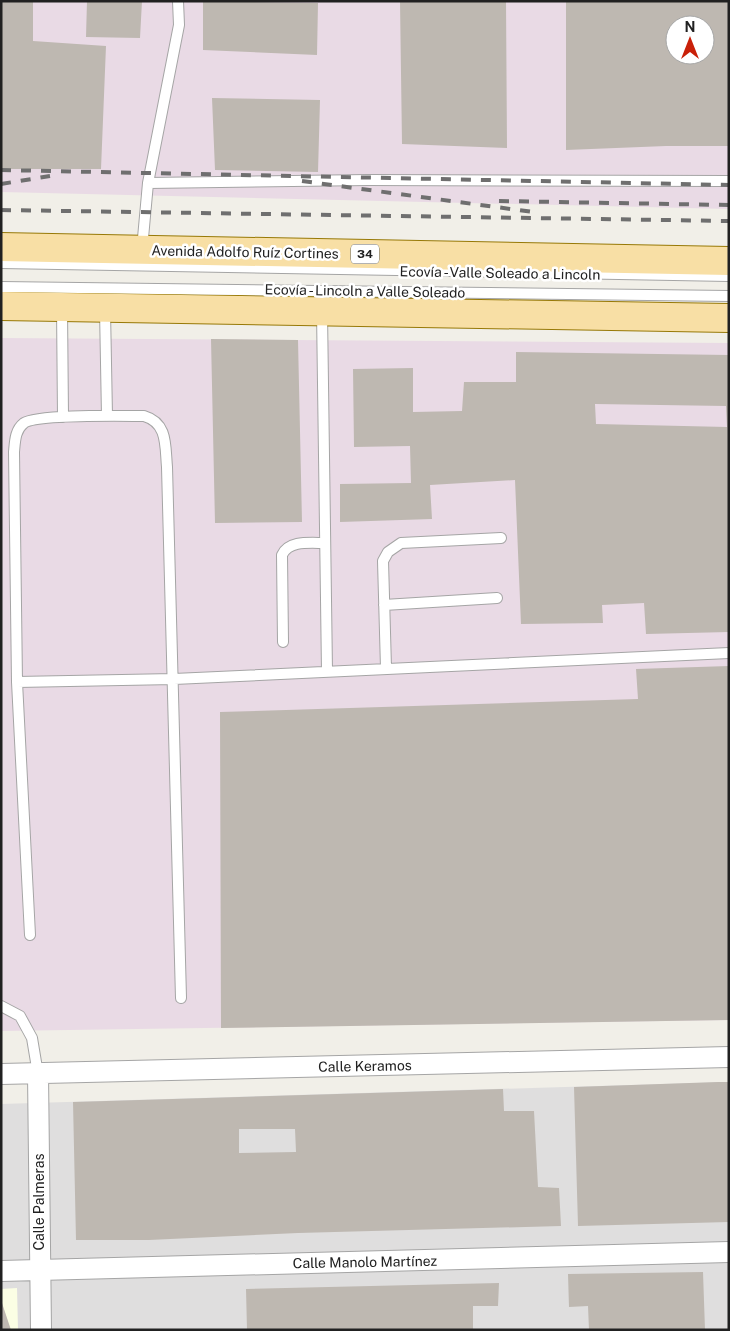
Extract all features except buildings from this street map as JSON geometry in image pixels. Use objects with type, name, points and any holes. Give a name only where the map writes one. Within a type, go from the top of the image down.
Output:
[{"type":"main road","name":"Avenida Adolfo Ruíz Cortines","points":[[1,247],[729,261]]},
{"type":"main road","points":[[1,306],[729,318]]},
{"type":"street","name":"Calle Keramos","points":[[1,1074],[729,1057]]},
{"type":"street","name":"Calle Palmeras","points":[[38,1074],[42,1330]]},
{"type":"street","name":"Calle Manolo Martínez","points":[[1,1271],[729,1252]]},
{"type":"lane","points":[[142,250],[148,184],[179,25],[178,1]]},
{"type":"lane","points":[[148,184],[368,180],[729,181]]},
{"type":"lane","name":"Ecovía - Valle Soleado a Lincoln","points":[[1,263],[729,276]]},
{"type":"lane","name":"Ecovía - Lincoln a Valle Soleado","points":[[1,287],[729,296]]},
{"type":"lane","points":[[62,307],[63,417]]},
{"type":"lane","points":[[105,307],[108,416]]},
{"type":"lane","points":[[322,311],[327,671]]},
{"type":"lane","points":[[30,935],[17,682],[14,452],[16,435],[20,427],[32,419],[144,416],[152,418],[161,428],[165,439],[174,679],[181,998]]},
{"type":"lane","points":[[386,668],[383,561],[388,552],[394,546],[401,544],[501,538]]},
{"type":"lane","points":[[283,642],[282,555],[286,548],[293,544],[325,543]]},
{"type":"lane","points":[[384,605],[498,598]]},
{"type":"lane","points":[[17,682],[174,679],[729,653]]},
{"type":"lane","points":[[1,1006],[20,1016],[32,1038],[38,1074]]},
{"type":"shaded area","points":[[1,1],[729,1],[729,209],[1,192]]},
{"type":"shaded area","points":[[1,338],[729,343],[729,1020],[1,1031]]},
{"type":"shaded area","points":[[729,1082],[729,1330],[1,1330],[1,1104]]},
{"type":"shaded area","points":[[17,1288],[18,1330],[1,1330],[1,1289]]},
{"type":"railway","points":[[1,170],[729,185]]},
{"type":"railway","points":[[1,184],[50,176]]},
{"type":"railway","points":[[302,181],[533,212]]},
{"type":"railway","points":[[499,201],[729,205]]},
{"type":"railway","points":[[1,210],[729,221]]}]
